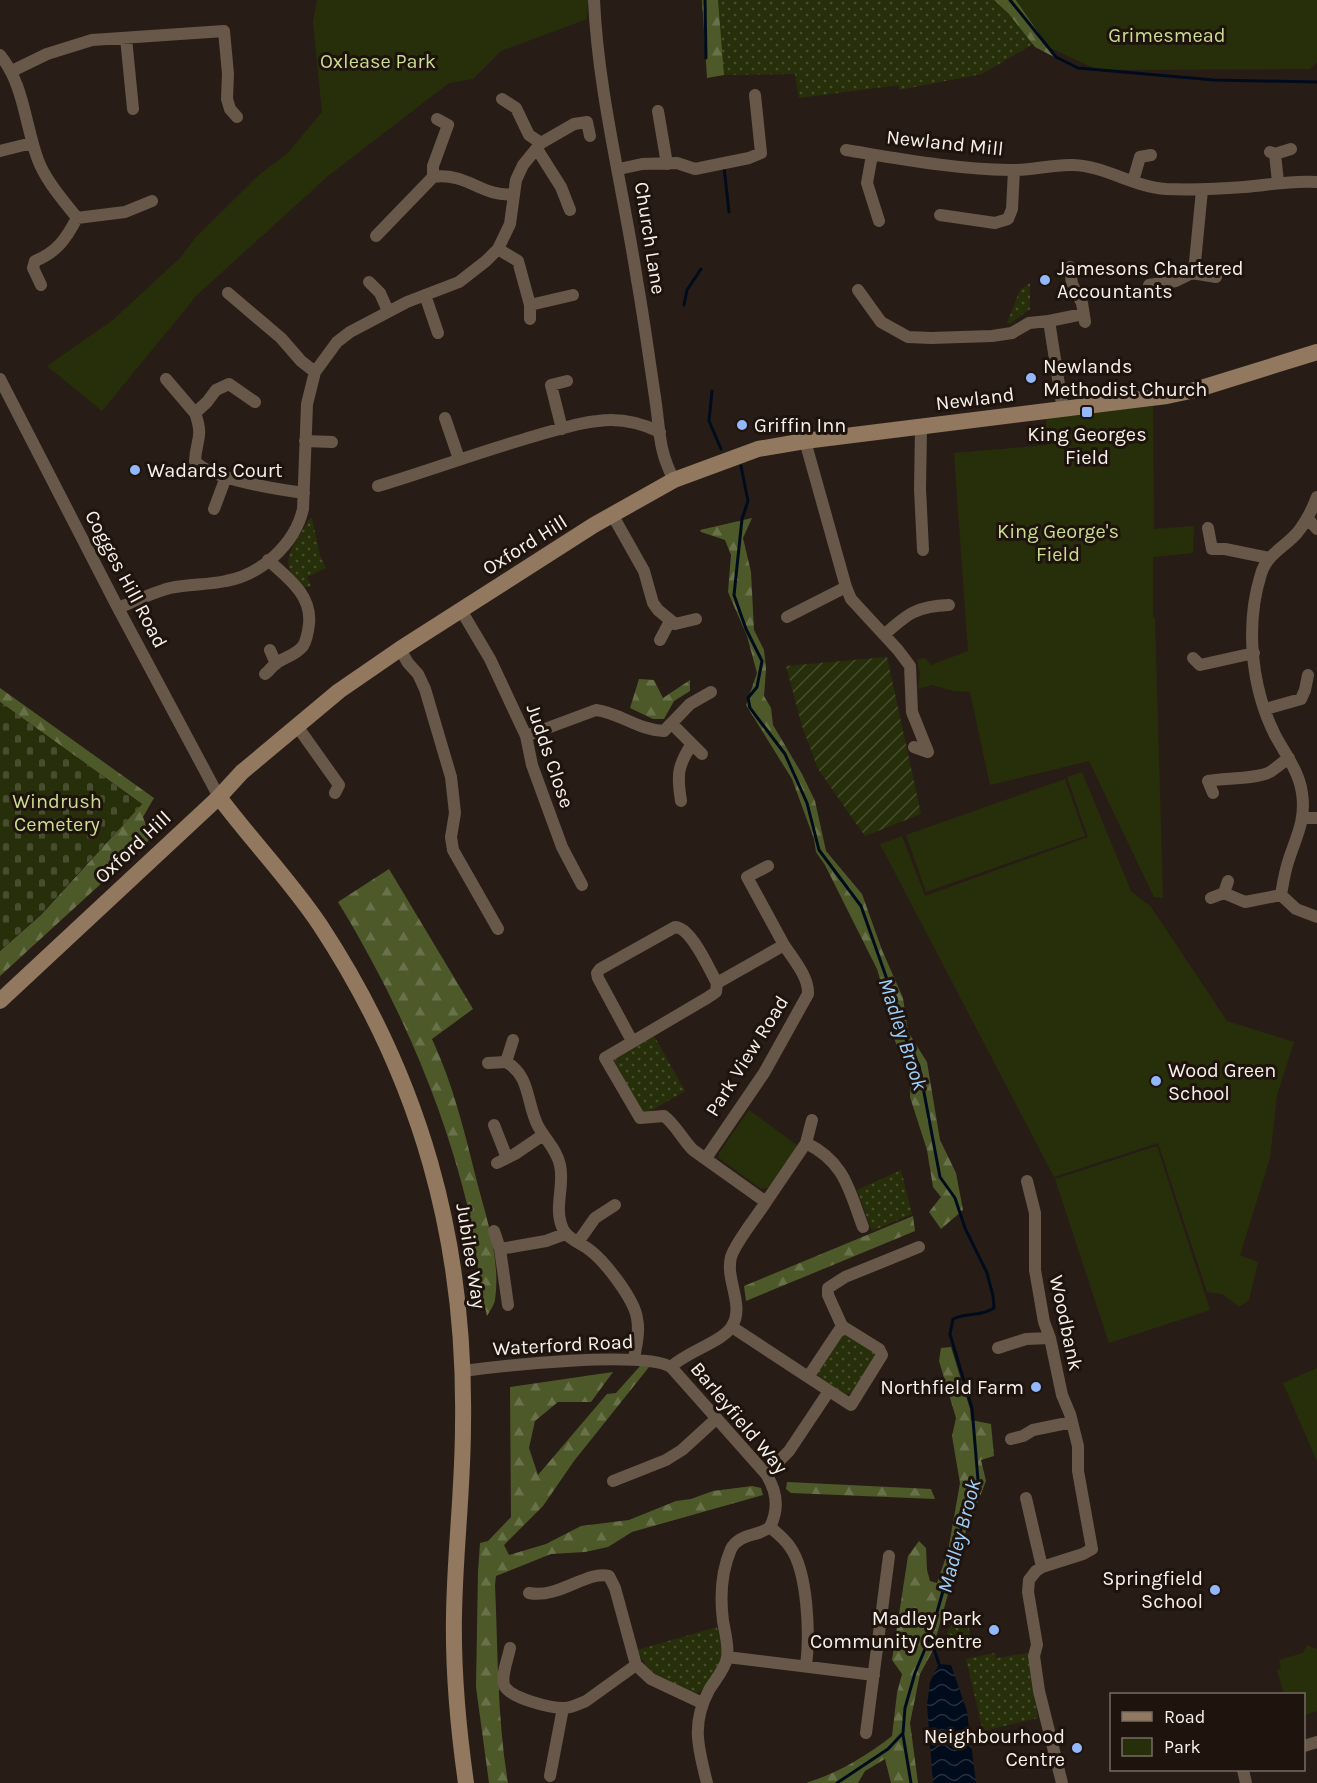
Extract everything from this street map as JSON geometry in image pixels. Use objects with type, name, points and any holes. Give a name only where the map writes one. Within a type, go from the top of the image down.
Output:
[{"type":"main road","name":"Newland","points":[[674,480],[758,450],[805,441],[1128,402],[1186,392],[1317,352]]},
{"type":"main road","name":"Oxford Hill","points":[[0,1001],[242,772],[339,691],[400,649],[594,525],[674,480]]},
{"type":"main road","name":"Jubilee Way","points":[[219,796],[319,923],[358,989],[396,1065],[422,1133],[445,1221],[457,1289],[463,1371],[464,1424],[453,1653],[458,1729],[466,1783]]},
{"type":"street","name":"Church Lane","points":[[594,0],[598,54],[637,279],[660,445],[665,463],[674,480]]},
{"type":"street","points":[[12,71],[47,54],[92,40],[224,31],[228,74],[227,99],[230,109],[237,117]]},
{"type":"street","points":[[126,39],[133,109]]},
{"type":"street","points":[[0,55],[16,80],[39,163],[52,186],[77,218]]},
{"type":"street","points":[[618,169],[677,163],[694,169],[749,158],[761,153],[755,95]]},
{"type":"street","points":[[501,99],[516,108],[529,135],[539,146],[561,187],[570,210]]},
{"type":"street","points":[[658,111],[667,164]]},
{"type":"street","points":[[376,236],[433,177],[436,158],[448,124],[437,118]]},
{"type":"street","points":[[118,608],[168,589],[229,581],[256,569],[283,548],[300,523],[304,493],[307,404],[315,372],[337,342],[388,311],[459,282],[473,272],[498,249],[510,224],[516,180],[528,156],[539,146],[574,124],[587,122],[590,136]]},
{"type":"street","points":[[0,151],[32,142]]},
{"type":"street","points":[[1278,182],[1273,153],[1291,149]]},
{"type":"street","name":"Newland Mill","points":[[846,150],[946,167],[1014,170],[1073,165],[1163,189],[1202,190],[1278,182],[1317,182]]},
{"type":"street","name":"Newland Mill","points":[[873,155],[867,183],[879,221]]},
{"type":"street","points":[[1133,181],[1140,157],[1151,155]]},
{"type":"street","name":"Newland Mill","points":[[940,215],[995,223],[1008,219],[1012,209],[1014,170]]},
{"type":"street","points":[[433,177],[455,176],[495,194],[514,194]]},
{"type":"street","points":[[1192,273],[1202,190]]},
{"type":"street","points":[[77,218],[125,212],[152,201]]},
{"type":"street","points":[[41,285],[33,268],[35,261],[60,247],[77,218]]},
{"type":"street","points":[[498,249],[518,261],[530,305],[531,319]]},
{"type":"street","points":[[858,290],[881,322],[908,337],[992,336],[1012,333],[1029,323],[1084,318],[1082,303],[1072,284],[1070,267]]},
{"type":"street","points":[[1149,285],[1176,281],[1192,273],[1216,277]]},
{"type":"street","points":[[369,282],[380,293],[388,311]]},
{"type":"street","points":[[228,293],[281,338],[301,361],[315,372]]},
{"type":"street","points":[[425,295],[438,333]]},
{"type":"street","points":[[530,305],[573,295]]},
{"type":"street","points":[[1049,321],[1063,410]]},
{"type":"street","name":"Cogges Hill Road","points":[[0,379],[118,608],[203,762],[219,796]]},
{"type":"street","points":[[166,379],[195,413],[200,427],[195,461],[198,465],[226,477],[276,490],[304,493]]},
{"type":"street","points":[[562,429],[551,385],[567,381]]},
{"type":"street","points":[[195,413],[216,390],[230,384],[255,402]]},
{"type":"street","points":[[445,418],[459,459]]},
{"type":"street","points":[[378,486],[459,459],[578,424],[600,420],[644,424],[660,432]]},
{"type":"street","points":[[921,426],[920,489],[923,550]]},
{"type":"street","points":[[305,441],[332,442]]},
{"type":"street","points":[[805,441],[851,600],[910,666],[912,711],[928,752],[914,747]]},
{"type":"street","points":[[214,509],[226,477]]},
{"type":"street","points":[[1281,895],[1288,861],[1303,818],[1302,793],[1289,758],[1274,733],[1258,687],[1251,635],[1261,571],[1269,558],[1296,534],[1317,497]]},
{"type":"street","points":[[613,516],[644,571],[653,603],[658,610],[675,624],[696,619]]},
{"type":"street","points":[[1307,518],[1317,529]]},
{"type":"street","points":[[1208,528],[1212,549],[1225,549],[1269,558]]},
{"type":"street","points":[[266,674],[276,664],[295,654],[304,645],[310,613],[305,597],[284,573],[268,560]]},
{"type":"street","points":[[787,617],[846,586]]},
{"type":"street","points":[[884,635],[896,622],[917,610],[929,606],[949,606]]},
{"type":"street","name":"Judds Close","points":[[460,610],[490,659],[526,736],[532,765],[562,848],[582,885]]},
{"type":"street","points":[[660,640],[670,621]]},
{"type":"street","points":[[400,649],[418,674],[425,689],[451,777],[456,813],[452,837],[453,850],[498,929]]},
{"type":"street","points":[[270,650],[276,664]]},
{"type":"street","points":[[1198,666],[1254,653]]},
{"type":"street","points":[[1266,709],[1301,699],[1308,675]]},
{"type":"street","points":[[526,736],[596,710],[608,712],[651,731],[664,731],[690,704],[711,692]]},
{"type":"street","points":[[672,724],[702,754]]},
{"type":"street","points":[[297,726],[339,785],[335,793]]},
{"type":"street","points":[[681,801],[677,777],[682,759],[692,744]]},
{"type":"street","points":[[1213,793],[1208,781],[1229,777],[1258,776],[1270,772],[1289,758]]},
{"type":"street","points":[[1303,818],[1317,818]]},
{"type":"street","points":[[717,983],[784,945],[744,879],[768,866]]},
{"type":"street","points":[[1211,898],[1226,887],[1245,902],[1281,895]]},
{"type":"street","points":[[1281,895],[1296,909],[1317,916]]},
{"type":"street","points":[[632,1041],[597,973],[600,969],[675,927],[680,927],[688,933],[717,983],[716,992],[605,1058],[640,1118],[664,1116],[675,1126],[683,1140],[766,1202]]},
{"type":"street","name":"Park View Road","points":[[706,1158],[764,1073],[808,994],[804,979],[784,945]]},
{"type":"street","points":[[506,1062],[513,1040]]},
{"type":"street","points":[[488,1063],[506,1062],[520,1073],[526,1085],[534,1116],[543,1135],[553,1147],[560,1164],[559,1214],[562,1227],[566,1234],[596,1256],[633,1305],[638,1328],[634,1359]]},
{"type":"street","points":[[671,1367],[678,1360],[725,1334],[732,1327],[736,1317],[736,1308],[730,1272],[731,1257],[806,1143],[812,1120]]},
{"type":"street","points":[[494,1125],[502,1160],[543,1135]]},
{"type":"street","points":[[806,1143],[823,1152],[837,1165],[863,1227]]},
{"type":"street","name":"Woodbank","points":[[1027,1181],[1035,1213],[1035,1270],[1044,1322],[1050,1338],[1062,1395],[1078,1446],[1078,1471],[1092,1549],[1042,1567]]},
{"type":"street","points":[[578,1242],[595,1218],[615,1206]]},
{"type":"street","points":[[494,1231],[500,1249],[508,1305]]},
{"type":"street","points":[[500,1249],[546,1241],[566,1234]]},
{"type":"street","points":[[732,1327],[851,1405],[882,1355],[879,1349],[842,1326],[828,1295],[828,1288],[845,1278],[919,1247]]},
{"type":"street","points":[[808,1377],[842,1326]]},
{"type":"street","points":[[998,1348],[1026,1339],[1050,1338]]},
{"type":"street","name":"Waterford Road","points":[[463,1371],[560,1362],[634,1359],[657,1362],[671,1367]]},
{"type":"street","name":"Barleyfield Way","points":[[671,1367],[766,1474],[774,1486],[775,1515],[770,1527]]},
{"type":"street","points":[[766,1474],[789,1451],[829,1391]]},
{"type":"street","points":[[613,1481],[666,1460],[682,1450],[716,1419]]},
{"type":"street","points":[[1011,1439],[1033,1430],[1072,1422]]},
{"type":"street","points":[[1026,1498],[1042,1567],[1035,1571],[1029,1580],[1028,1592],[1037,1645],[1034,1656],[1062,1783]]},
{"type":"street","points":[[707,1783],[699,1752],[697,1719],[702,1703],[727,1657],[721,1594],[723,1578],[732,1548],[741,1538],[770,1527],[791,1548],[801,1578],[809,1628],[806,1666]]},
{"type":"street","points":[[866,1733],[889,1556]]},
{"type":"street","points":[[530,1593],[542,1596],[601,1574],[609,1576],[615,1588],[636,1665],[651,1679],[702,1703]]},
{"type":"street","points":[[510,1648],[503,1680],[507,1690],[514,1696],[563,1708],[586,1701],[636,1665]]},
{"type":"street","points":[[727,1657],[874,1675]]},
{"type":"street","points":[[550,1776],[563,1708]]},
{"type":"green space","name":"Oxlease Park","points":[[317,0],[588,0],[587,19],[501,51],[473,79],[449,83],[328,176],[197,295],[102,411],[47,366],[113,320],[180,258],[197,236],[260,174],[288,153],[322,112],[313,22]]},
{"type":"green space","points":[[702,0],[718,0],[724,75],[707,78]]},
{"type":"green space","points":[[718,0],[994,0],[1009,14],[1033,44],[982,74],[899,90],[899,85],[799,98],[795,74],[724,75]]},
{"type":"green space","points":[[994,0],[1016,0],[1056,58],[1035,47],[1009,14]]},
{"type":"green space","name":"Grimesmead","points":[[1016,0],[1317,0],[1317,62],[1310,69],[1098,70],[1050,48]]},
{"type":"green space","points":[[1030,283],[1030,309],[1011,323],[1007,323],[1020,290]]},
{"type":"green space","name":"King George's Field","points":[[1153,406],[1154,529],[1194,526],[1193,553],[1153,557],[1163,898],[1154,897],[1089,761],[990,785],[970,692],[953,691],[932,685],[918,689],[920,674],[917,660],[925,658],[931,665],[968,651],[954,453],[1047,445],[1046,417]]},
{"type":"green space","points":[[312,518],[320,555],[326,568],[307,577],[311,586],[306,587],[299,583],[291,572],[289,556],[295,542],[309,519]]},
{"type":"green space","points":[[752,518],[743,538],[751,572],[754,630],[764,650],[766,669],[764,696],[771,708],[773,725],[815,801],[826,851],[862,894],[882,950],[903,998],[908,1032],[927,1062],[940,1140],[956,1173],[963,1210],[941,1229],[929,1212],[941,1197],[933,1187],[927,1150],[910,1097],[911,1068],[899,1053],[877,969],[825,865],[816,852],[814,839],[792,779],[746,705],[757,673],[747,636],[728,592],[731,555],[725,540],[700,530]]},
{"type":"green space","points":[[887,657],[921,814],[865,836],[818,769],[802,726],[786,666]]},
{"type":"green space","points":[[639,679],[654,680],[663,698],[690,680],[690,691],[674,701],[664,719],[653,719],[630,708]]},
{"type":"green space","points":[[0,688],[154,798],[143,817],[151,838],[0,976],[0,951],[41,915],[142,804],[0,702]]},
{"type":"green space","name":"Windrush Cemetery","points":[[0,702],[142,804],[40,915],[0,951]]},
{"type":"green space","points":[[1082,772],[1131,891],[1151,907],[1227,1021],[1294,1042],[1277,1095],[1270,1158],[1240,1255],[1258,1262],[1249,1300],[1239,1307],[1223,1294],[1207,1292],[1158,1143],[1054,1177],[880,844],[902,836],[925,896],[1088,837],[1067,777]]},
{"type":"green space","points":[[1065,779],[1085,836],[926,892],[906,835]]},
{"type":"green space","points":[[389,869],[473,1009],[432,1039],[457,1107],[491,1238],[496,1285],[494,1302],[487,1316],[468,1208],[431,1089],[398,1012],[338,902]]},
{"type":"green space","points":[[654,1036],[685,1091],[647,1113],[643,1113],[614,1061],[615,1058]]},
{"type":"green space","points":[[749,1110],[798,1146],[768,1188],[761,1189],[719,1158],[719,1153]]},
{"type":"green space","points":[[1157,1146],[1210,1310],[1109,1343],[1055,1179]]},
{"type":"green space","points":[[901,1170],[912,1214],[872,1231],[857,1190]]},
{"type":"green space","points":[[913,1216],[915,1231],[746,1301],[744,1286]]},
{"type":"green space","points":[[843,1334],[874,1351],[877,1356],[852,1393],[845,1395],[815,1376]]},
{"type":"green space","points":[[951,1347],[970,1409],[971,1420],[991,1424],[994,1456],[981,1460],[986,1481],[964,1536],[932,1652],[920,1674],[910,1723],[918,1783],[891,1783],[885,1759],[865,1771],[858,1783],[806,1783],[851,1764],[892,1736],[897,1693],[902,1674],[892,1660],[908,1556],[919,1541],[926,1548],[930,1581],[937,1583],[948,1551],[960,1483],[952,1436],[956,1418],[939,1361],[941,1348]]},
{"type":"green space","points":[[641,1365],[649,1367],[574,1461],[543,1506],[504,1545],[509,1555],[546,1544],[581,1526],[629,1520],[676,1501],[691,1499],[713,1491],[752,1486],[761,1488],[763,1495],[632,1532],[608,1547],[585,1552],[551,1554],[496,1576],[500,1709],[508,1783],[489,1783],[476,1687],[478,1572],[480,1543],[488,1541],[511,1517],[510,1387],[613,1372],[591,1402],[558,1402],[535,1421],[529,1448],[538,1475],[607,1394],[616,1393]]},
{"type":"green space","points":[[1317,1368],[1317,1461],[1283,1383]]},
{"type":"green space","points":[[787,1482],[931,1489],[935,1499],[791,1493],[786,1489]]},
{"type":"green space","points":[[966,1613],[972,1647],[955,1649],[947,1633],[956,1615]]},
{"type":"green space","points":[[717,1627],[722,1649],[721,1660],[707,1684],[695,1695],[654,1673],[637,1650]]},
{"type":"green space","points":[[1307,1645],[1317,1649],[1317,1711],[1305,1715],[1305,1693],[1284,1693],[1277,1670],[1281,1668],[1279,1660],[1303,1653]]},
{"type":"green space","points":[[995,1653],[996,1658],[1028,1653],[1038,1718],[983,1731],[966,1659]]},
{"type":"water","points":[[939,1664],[951,1665],[967,1711],[976,1783],[933,1783],[927,1705],[930,1682]]},
{"type":"waterway","name":"Madley Brook","points":[[705,0],[706,58]]},
{"type":"waterway","points":[[1010,0],[1056,57],[1078,68],[1214,80],[1317,82]]},
{"type":"waterway","name":"Madley Brook","points":[[724,167],[729,212]]},
{"type":"waterway","name":"Madley Brook","points":[[684,305],[687,290],[701,269]]},
{"type":"waterway","name":"Madley Brook","points":[[712,391],[709,421],[721,449]]},
{"type":"waterway","name":"Madley Brook","points":[[741,466],[748,501],[742,519],[734,595],[746,629],[762,661],[757,687],[748,698],[750,708],[785,754],[807,803],[819,850],[861,906],[895,1002],[904,1035],[919,1066],[940,1177],[955,1198],[965,1228],[987,1273],[993,1296],[994,1308],[984,1313],[953,1319],[950,1334],[972,1408],[978,1480],[958,1538],[930,1637],[939,1664]]},
{"type":"waterway","points":[[837,1783],[888,1749],[903,1733],[905,1708],[915,1673],[930,1637]]},
{"type":"waterway","name":"Madley Brook","points":[[903,1735],[911,1783]]},
{"type":"place","name":"Jamesons Chartered Accountants","points":[[1045,280]]},
{"type":"place","name":"Newlands Methodist Church","points":[[1031,378]]},
{"type":"place","name":"King Georges Field","points":[[1087,412]]},
{"type":"place","name":"Griffin Inn","points":[[742,425]]},
{"type":"place","name":"Wadards Court","points":[[135,470]]},
{"type":"place","name":"Wood Green School","points":[[1156,1081]]},
{"type":"place","name":"Northfield Farm","points":[[1036,1387]]},
{"type":"place","name":"Springfield School","points":[[1215,1590]]},
{"type":"place","name":"Madley Park Community Centre","points":[[994,1630]]},
{"type":"place","name":"Neighbourhood Centre","points":[[1077,1748]]}]
